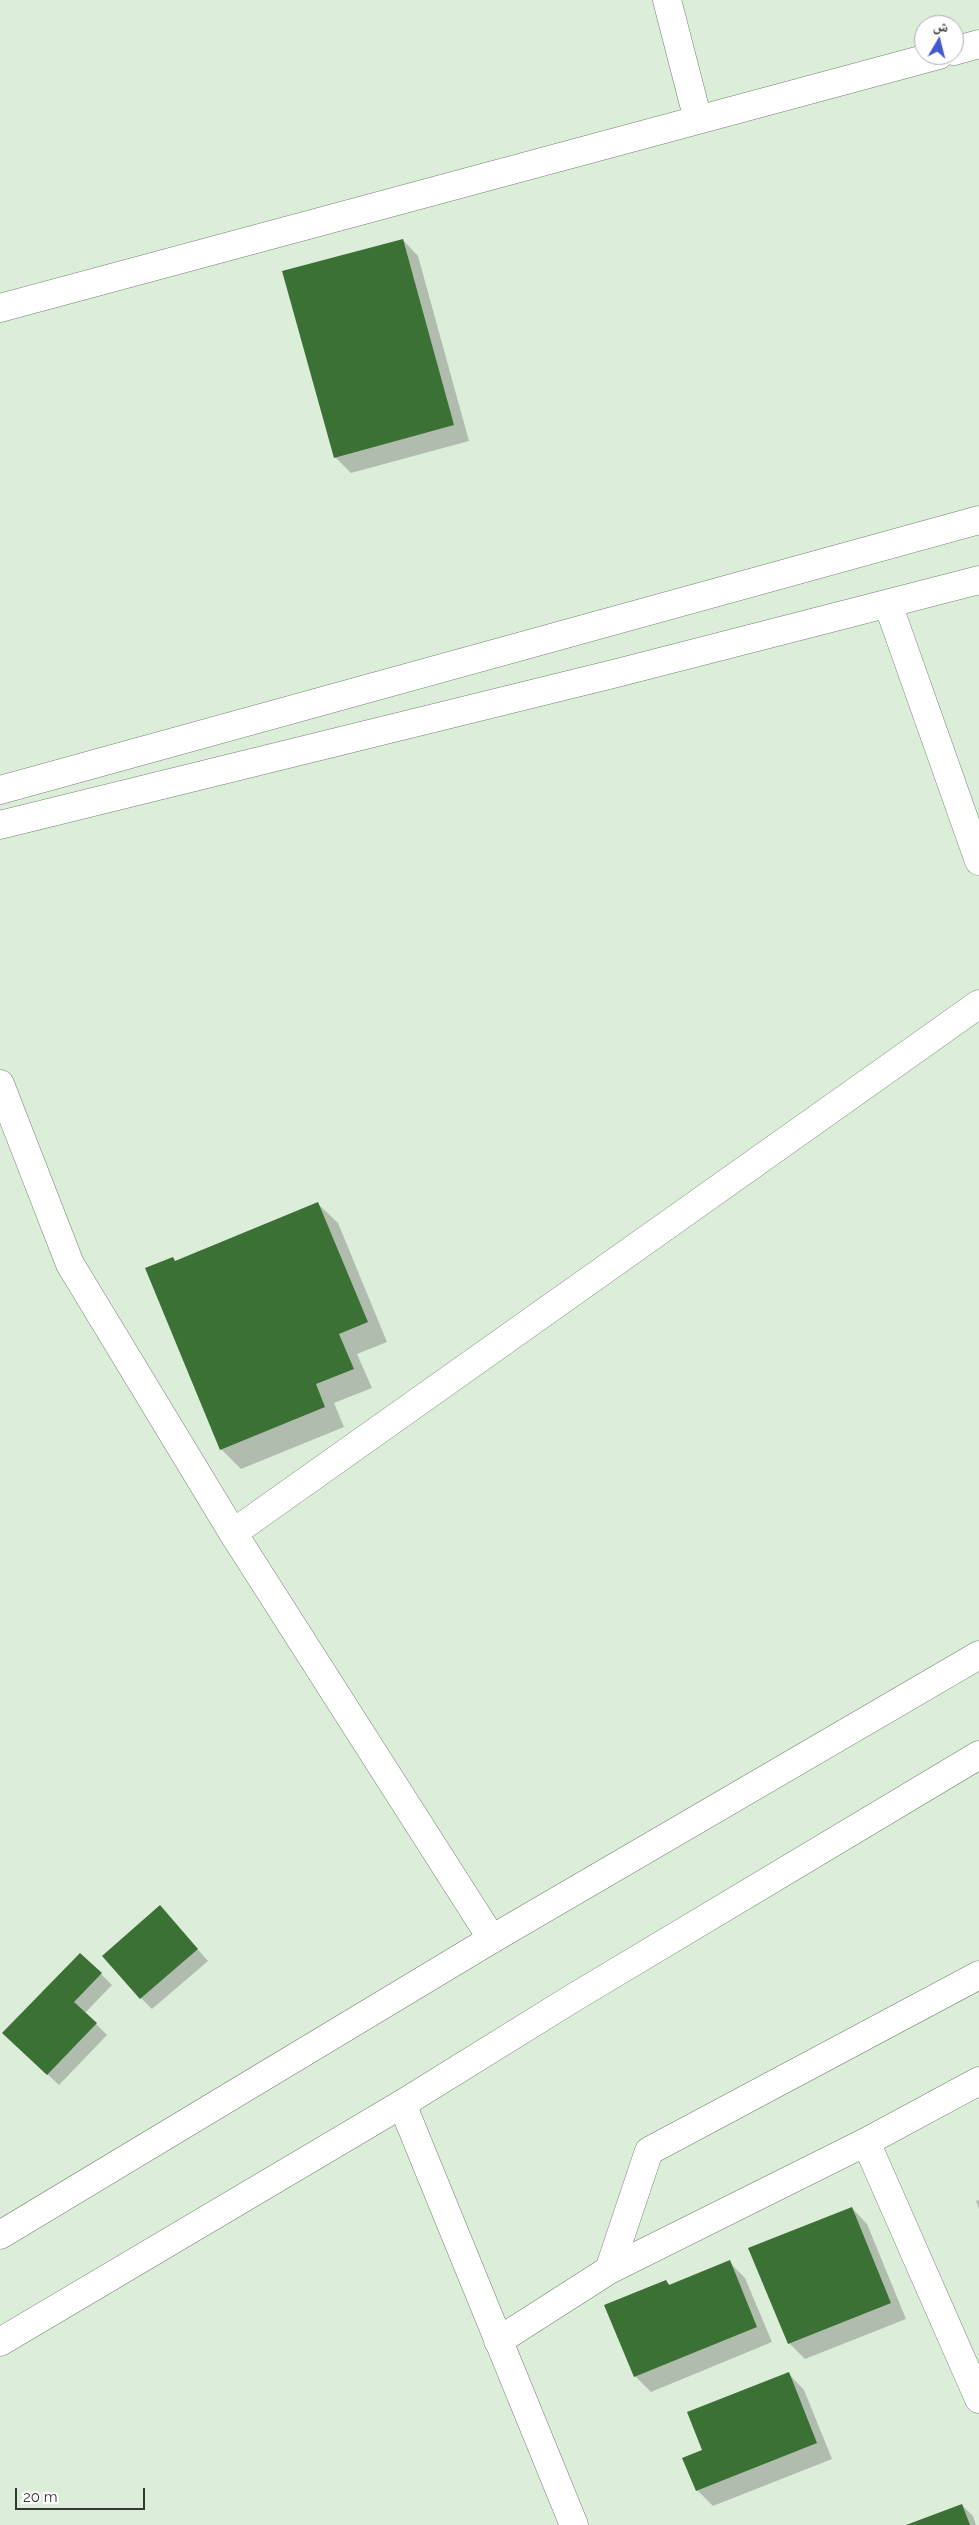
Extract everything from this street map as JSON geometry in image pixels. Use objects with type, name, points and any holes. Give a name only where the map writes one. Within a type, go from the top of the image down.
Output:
[{"type":"street","points":[[667,0],[698,120]]},
{"type":"street","points":[[964,48],[979,44]]},
{"type":"street","points":[[0,308],[914,62]]},
{"type":"street","points":[[0,790],[979,520]]},
{"type":"street","points":[[0,825],[979,580]]},
{"type":"street","points":[[888,604],[979,861]]},
{"type":"street","points":[[233,1533],[979,1004]]},
{"type":"street","points":[[0,1084],[70,1264],[233,1533],[492,1939]]},
{"type":"street","points":[[0,2235],[492,1939],[979,1655]]},
{"type":"street","points":[[0,2342],[402,2104],[573,1998],[979,1755]]},
{"type":"street","points":[[609,2270],[649,2151],[979,1975]]},
{"type":"street","points":[[498,2341],[609,2270],[866,2142],[979,2081]]},
{"type":"street","points":[[402,2104],[574,2525]]},
{"type":"street","points":[[866,2142],[979,2399]]},
{"type":"building","points":[[403,239],[454,425],[334,458],[282,271]]},
{"type":"building","points":[[318,1202],[368,1322],[339,1334],[354,1369],[316,1384],[325,1407],[220,1450],[145,1268],[173,1257],[175,1261]]},
{"type":"building","points":[[160,1905],[198,1949],[140,1999],[102,1956]]},
{"type":"building","points":[[80,1953],[102,1973],[74,2002],[97,2023],[47,2075],[2,2033]]},
{"type":"building","points":[[852,2207],[891,2303],[788,2344],[748,2248]]},
{"type":"building","points":[[730,2260],[757,2327],[634,2377],[604,2305],[666,2280],[669,2285]]},
{"type":"building","points":[[789,2372],[817,2443],[696,2491],[682,2458],[702,2450],[687,2412]]},
{"type":"building","points":[[962,2504],[970,2525],[906,2525]]}]
